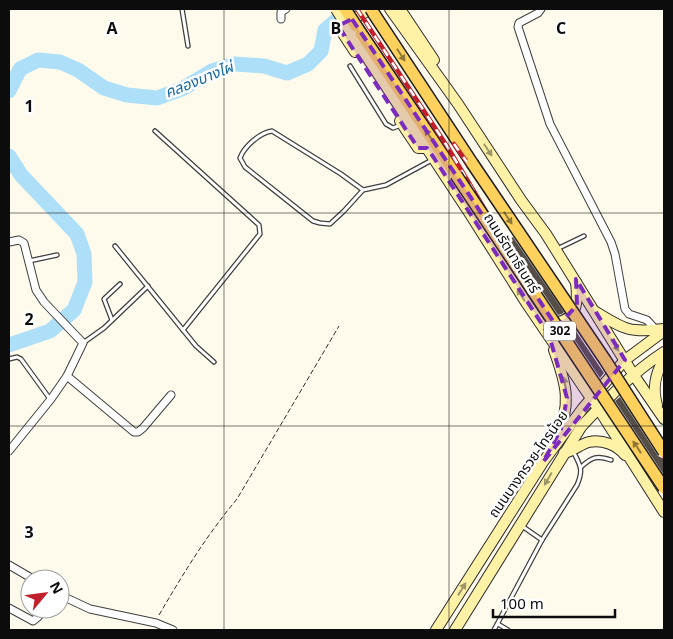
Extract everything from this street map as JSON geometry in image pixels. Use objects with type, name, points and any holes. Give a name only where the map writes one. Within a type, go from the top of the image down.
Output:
[{"type":"main road","name":"ถนนรัตนาธิเบศร์","points":[[336,9],[354,29],[456,175],[664,488]]},
{"type":"main road","name":"ถนนรัตนาธิเบศร์","points":[[345,9],[354,29],[427,148],[532,313],[549,335],[663,509]]},
{"type":"main road","points":[[393,9],[521,200],[557,249],[633,374],[661,415]]},
{"type":"main road","name":"ถนนรัตนาธิเบศร์","points":[[373,10],[664,452]]},
{"type":"main road","points":[[373,10],[338,26],[418,148],[427,148]]},
{"type":"main road","points":[[532,313],[539,320],[548,323],[564,321],[573,313],[577,305],[576,278]]},
{"type":"main road","points":[[595,312],[621,327],[634,331],[659,332],[663,355],[654,388],[661,415]]},
{"type":"main road","name":"ถนนบางกรวย-ไทรน้อย","points":[[436,630],[543,462],[591,399],[625,360],[659,332]]},
{"type":"main road","points":[[543,462],[561,429],[567,398],[565,380],[549,335]]},
{"type":"main road","name":"ถนนบางกรวย-ไทรน้อย","points":[[455,630],[568,452],[581,427],[597,408],[633,374],[663,355]]},
{"type":"main road","points":[[568,452],[587,442],[597,441],[611,444],[622,452],[644,480]]},
{"type":"main road","points":[[663,509],[656,492],[656,484],[664,472]]},
{"type":"street","points":[[281,19],[281,12],[286,9]]},
{"type":"street","points":[[541,9],[538,13],[519,23],[518,28],[550,124],[611,242],[625,309],[629,314],[647,320],[659,332]]},
{"type":"street","points":[[9,242],[19,240],[24,242],[36,290],[44,302],[83,343],[67,376],[9,451]]},
{"type":"street","points":[[67,376],[134,432],[138,432],[143,428],[171,395]]},
{"type":"street","points":[[9,565],[20,572]]},
{"type":"street","points":[[70,600],[90,609],[156,623],[173,630]]},
{"type":"lane","points":[[182,9],[188,46]]},
{"type":"lane","points":[[350,66],[386,124],[393,128],[402,124]]},
{"type":"lane","points":[[155,131],[259,225],[260,229],[260,234],[183,330]]},
{"type":"lane","points":[[363,190],[341,174],[272,132],[261,134],[242,153],[240,158],[245,167],[313,221],[330,224],[363,190],[386,185],[434,158]]},
{"type":"lane","points":[[557,249],[584,236]]},
{"type":"lane","points":[[115,246],[196,346],[214,362]]},
{"type":"lane","points":[[29,261],[57,255]]},
{"type":"lane","points":[[112,320],[104,299],[120,284]]},
{"type":"lane","points":[[83,343],[112,320],[148,286]]},
{"type":"lane","points":[[9,359],[17,357],[21,359],[51,399]]},
{"type":"lane","points":[[494,630],[542,540],[581,476],[581,467],[568,452]]},
{"type":"lane","points":[[581,467],[594,458],[601,456],[611,460]]},
{"type":"lane","points":[[521,525],[542,540]]},
{"type":"lane","points":[[498,624],[508,630]]},
{"type":"path","points":[[156,623],[197,551],[237,499],[339,326]]},
{"type":"highlighted area","points":[[352,19],[557,327],[577,305],[576,279],[625,360],[543,462],[561,429],[567,398],[549,335],[434,158],[427,148],[418,148],[338,26]]},
{"type":"building","points":[[513,237],[564,312],[562,314],[558,315],[508,240]]},
{"type":"building","points":[[571,324],[604,373],[600,378],[566,327]]},
{"type":"building","points":[[620,397],[658,456],[664,459],[664,475],[615,401]]},
{"type":"waterway","name":"คลองบางไผ่","points":[[9,91],[20,69],[38,60],[60,62],[78,70],[104,88],[127,95],[157,98],[182,89],[212,71],[235,64],[264,66],[287,73],[308,64],[321,51],[325,30],[348,11]]},
{"type":"waterway","name":"คลองบางไผ่","points":[[9,156],[21,175],[77,234],[84,254],[85,282],[74,310],[50,331],[9,345]]},
{"type":"railway","points":[[357,9],[447,146],[500,235],[664,484]]},
{"type":"railway","points":[[454,144],[513,227],[664,456]]}]
